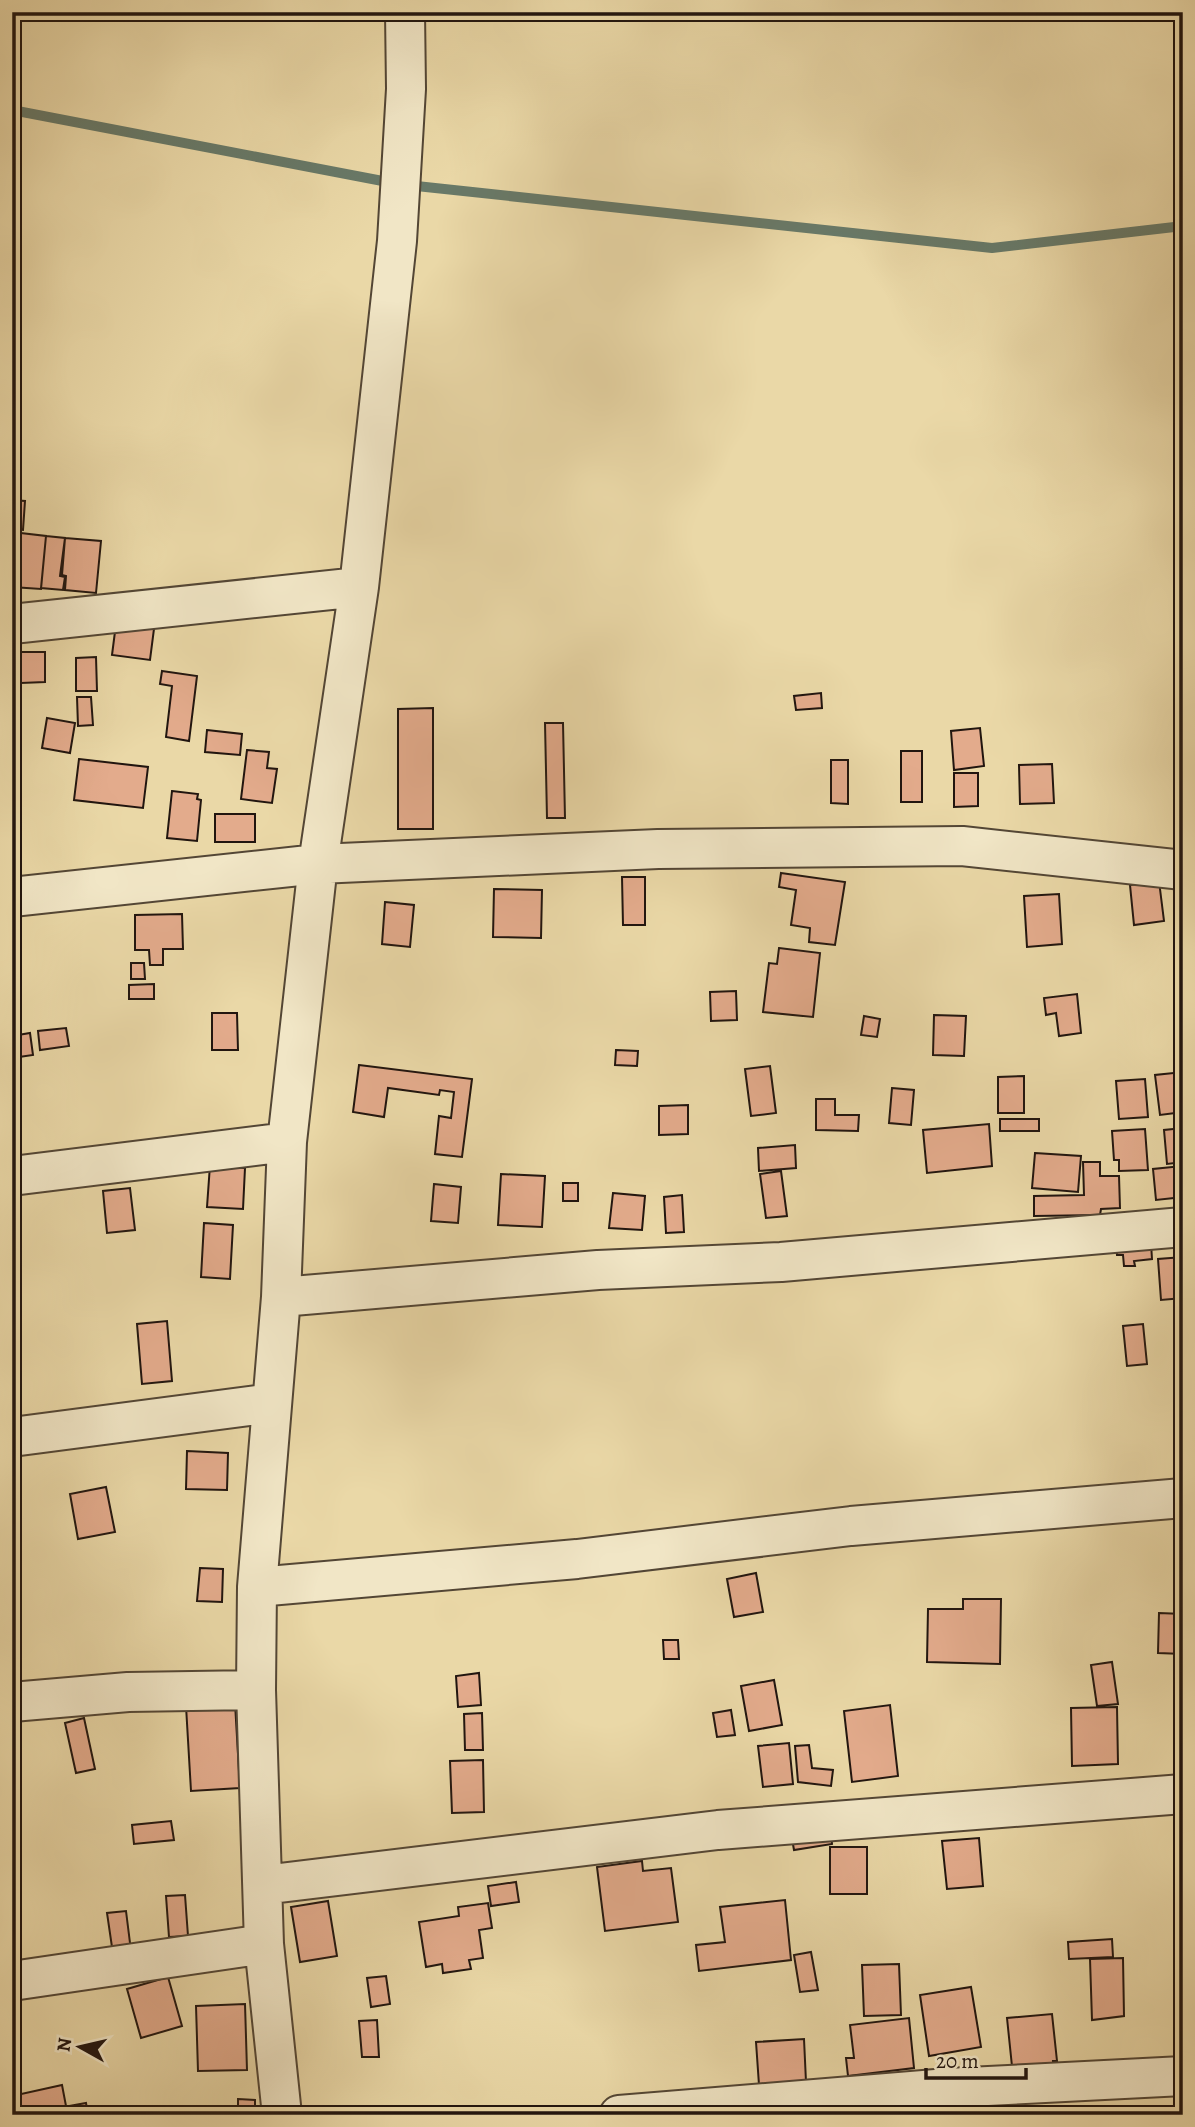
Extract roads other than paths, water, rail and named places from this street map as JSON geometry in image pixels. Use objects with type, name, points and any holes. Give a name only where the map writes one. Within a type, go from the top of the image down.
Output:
[{"type":"street","points":[[282,2115],[264,1944],[256,1690],[257,1587],[281,1297],[287,1142],[318,864],[359,587],[397,241],[406,89],[405,12]]},
{"type":"street","points":[[12,624],[359,587]]},
{"type":"street","points":[[12,897],[318,864],[658,849],[962,846],[1183,870]]},
{"type":"street","points":[[12,1176],[287,1142]]},
{"type":"street","points":[[281,1297],[598,1270],[795,1261],[1183,1227]]},
{"type":"street","points":[[12,1437],[272,1403]]},
{"type":"street","points":[[257,1587],[578,1559],[851,1526],[1183,1498]]},
{"type":"street","points":[[12,1702],[128,1692],[256,1690]]},
{"type":"street","points":[[262,1885],[718,1830],[1183,1794]]},
{"type":"street","points":[[12,1981],[264,1944]]},
{"type":"street","points":[[619,2115],[948,2088],[1183,2076]]},
{"type":"waterway","points":[[12,110],[393,183]]},
{"type":"waterway","points":[[407,185],[992,248],[1183,226]]}]
